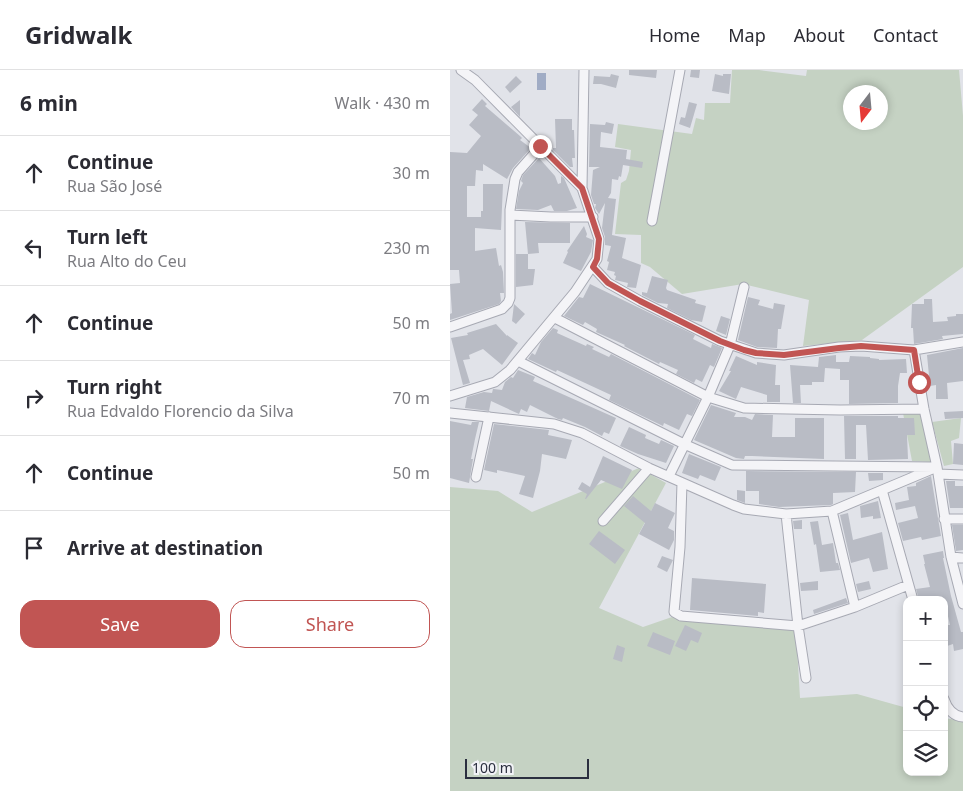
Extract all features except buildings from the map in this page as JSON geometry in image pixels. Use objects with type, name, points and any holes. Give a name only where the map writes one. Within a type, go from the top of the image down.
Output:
[{"type":"street","points":[[461,70],[475,80],[582,188]]},
{"type":"street","points":[[450,396],[495,382],[505,375],[554,318],[597,259],[599,239],[582,188],[584,70]]},
{"type":"street","points":[[652,221],[680,70]]},
{"type":"street","points":[[450,327],[502,310],[508,303],[510,298],[510,215],[518,172],[540,146]]},
{"type":"street","points":[[510,215],[592,216]]},
{"type":"street","points":[[593,267],[608,283],[640,301],[730,345],[756,353],[784,355],[861,346],[914,350],[963,342]]},
{"type":"street","points":[[669,476],[708,397],[730,345],[744,287]]},
{"type":"street","points":[[554,318],[708,397],[744,408],[924,409]]},
{"type":"street","points":[[914,350],[951,557],[961,590],[963,604]]},
{"type":"street","points":[[518,361],[684,444],[732,465],[937,471],[963,475]]},
{"type":"street","points":[[450,412],[554,424],[582,433],[649,468],[739,507],[786,514],[832,511],[882,490],[937,471]]},
{"type":"street","points":[[476,477],[490,418]]},
{"type":"street","points":[[603,521],[649,468]]},
{"type":"street","points":[[682,483],[680,547],[674,612],[681,616],[798,626],[855,607],[908,585]]},
{"type":"street","points":[[882,490],[912,596]]},
{"type":"street","points":[[832,511],[855,607]]},
{"type":"street","points":[[786,514],[798,626],[806,678]]},
{"type":"street","points":[[944,519],[963,519]]},
{"type":"street","points":[[951,557],[963,558]]},
{"type":"street","points":[[948,708],[952,713],[963,717]]},
{"type":"green space","points":[[732,70],[759,70],[806,76],[807,70],[959,70],[963,116],[963,267],[862,340],[803,346],[809,300],[743,284],[682,294],[650,267],[641,263],[641,235],[615,234],[621,183],[626,180],[629,171],[631,150],[615,147],[618,124],[692,134],[696,118],[704,120],[705,103],[730,103]]},
{"type":"green space","points":[[903,413],[920,413],[931,462],[912,461]]},
{"type":"green space","points":[[961,418],[959,438],[951,441],[953,464],[944,466],[932,422]]},
{"type":"green space","points":[[639,468],[666,483],[599,608],[643,627],[672,617],[713,623],[796,630],[800,698],[857,694],[903,707],[903,776],[948,776],[948,719],[963,721],[963,791],[450,791],[450,487],[498,491],[532,512]]},
{"type":"water","points":[[537,73],[546,73],[546,90],[537,90]]},
{"type":"route","points":[[540,146],[582,188],[599,239],[597,259],[593,267],[608,283],[720,341],[756,353],[784,355],[861,346],[914,350],[919,382]]}]
